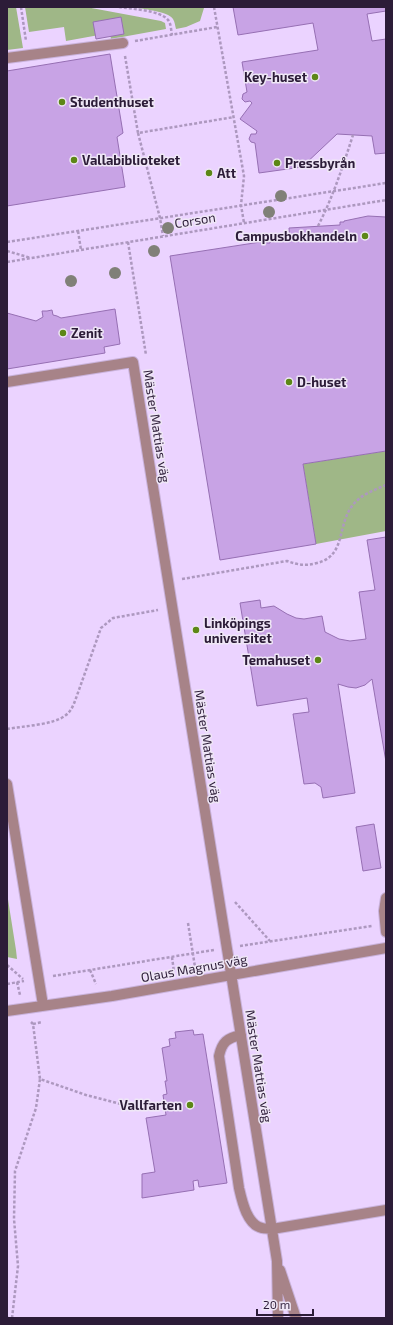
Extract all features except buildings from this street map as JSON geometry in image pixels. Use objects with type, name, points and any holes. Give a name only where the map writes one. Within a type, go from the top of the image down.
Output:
[{"type":"street","points":[[7,58],[123,43]]},
{"type":"street","name":"Mäster Mattias väg","points":[[7,382],[134,362],[277,1260],[278,1318]]},
{"type":"street","points":[[7,784],[43,1005]]},
{"type":"street","points":[[385,928],[384,911],[386,898]]},
{"type":"street","name":"Olaus Magnus väg","points":[[7,1011],[112,996],[386,948]]},
{"type":"street","points":[[241,1035],[231,1037],[225,1042],[221,1047],[219,1056],[239,1188],[249,1218],[261,1228],[272,1229],[386,1210]]},
{"type":"street","name":"Mäster Mattias väg","points":[[277,1260],[296,1318]]},
{"type":"path","points":[[21,7],[29,55]]},
{"type":"path","points":[[119,7],[158,14],[166,17],[169,21],[172,35]]},
{"type":"path","points":[[214,7],[244,176],[241,205],[244,223]]},
{"type":"path","points":[[163,236],[160,218],[138,133],[123,43],[217,27]]},
{"type":"path","points":[[138,133],[234,117]]},
{"type":"path","points":[[318,226],[334,191],[353,135]]},
{"type":"path","points":[[7,242],[386,183]]},
{"type":"path","name":"Corson","points":[[7,262],[386,200]]},
{"type":"path","points":[[78,231],[81,250]]},
{"type":"path","points":[[7,251],[34,258]]},
{"type":"path","points":[[168,581],[287,561],[299,565],[311,565],[324,561],[333,556],[339,543],[344,517],[352,505],[360,498],[386,485]]},
{"type":"path","points":[[7,728],[51,722],[67,714],[75,701],[101,628],[108,621],[113,618],[173,607]]},
{"type":"path","points":[[234,901],[270,942]]},
{"type":"path","points":[[188,923],[193,953]]},
{"type":"path","points":[[38,979],[227,948],[385,928]]},
{"type":"path","points":[[172,957],[174,973]]},
{"type":"path","points":[[7,965],[25,980],[7,984]]},
{"type":"path","points":[[90,970],[97,986]]},
{"type":"path","points":[[12,1318],[18,1266],[14,1219],[15,1171],[36,1108],[40,1079],[33,1024],[30,1020],[25,1021],[17,982]]},
{"type":"path","points":[[40,1079],[86,1095],[140,1109]]},
{"type":"green space","points":[[7,7],[16,7],[23,48],[7,50]]},
{"type":"green space","points":[[25,7],[86,7],[161,21],[165,23],[166,29],[111,39],[110,33],[66,41],[64,27],[29,32]]},
{"type":"green space","points":[[132,7],[204,8],[200,21],[186,27],[176,29],[173,19],[166,14]]},
{"type":"green space","points":[[386,451],[386,531],[316,544],[303,464]]},
{"type":"green space","points":[[7,893],[16,950],[17,959],[7,957]]},
{"type":"place","name":"Key-huset","points":[[315,77]]},
{"type":"place","name":"Studenthuset","points":[[62,102]]},
{"type":"place","name":"Vallabiblioteket","points":[[74,160]]},
{"type":"place","name":"Pressbyrån","points":[[277,163]]},
{"type":"place","name":"Att","points":[[209,173]]},
{"type":"place","name":"Campusbokhandeln","points":[[365,236]]},
{"type":"place","name":"Zenit","points":[[63,333]]},
{"type":"place","name":"D-huset","points":[[289,382]]},
{"type":"place","name":"Linköpings universitet","points":[[196,630]]},
{"type":"place","name":"Temahuset","points":[[318,660]]},
{"type":"place","name":"Vallfarten","points":[[190,1105]]}]
